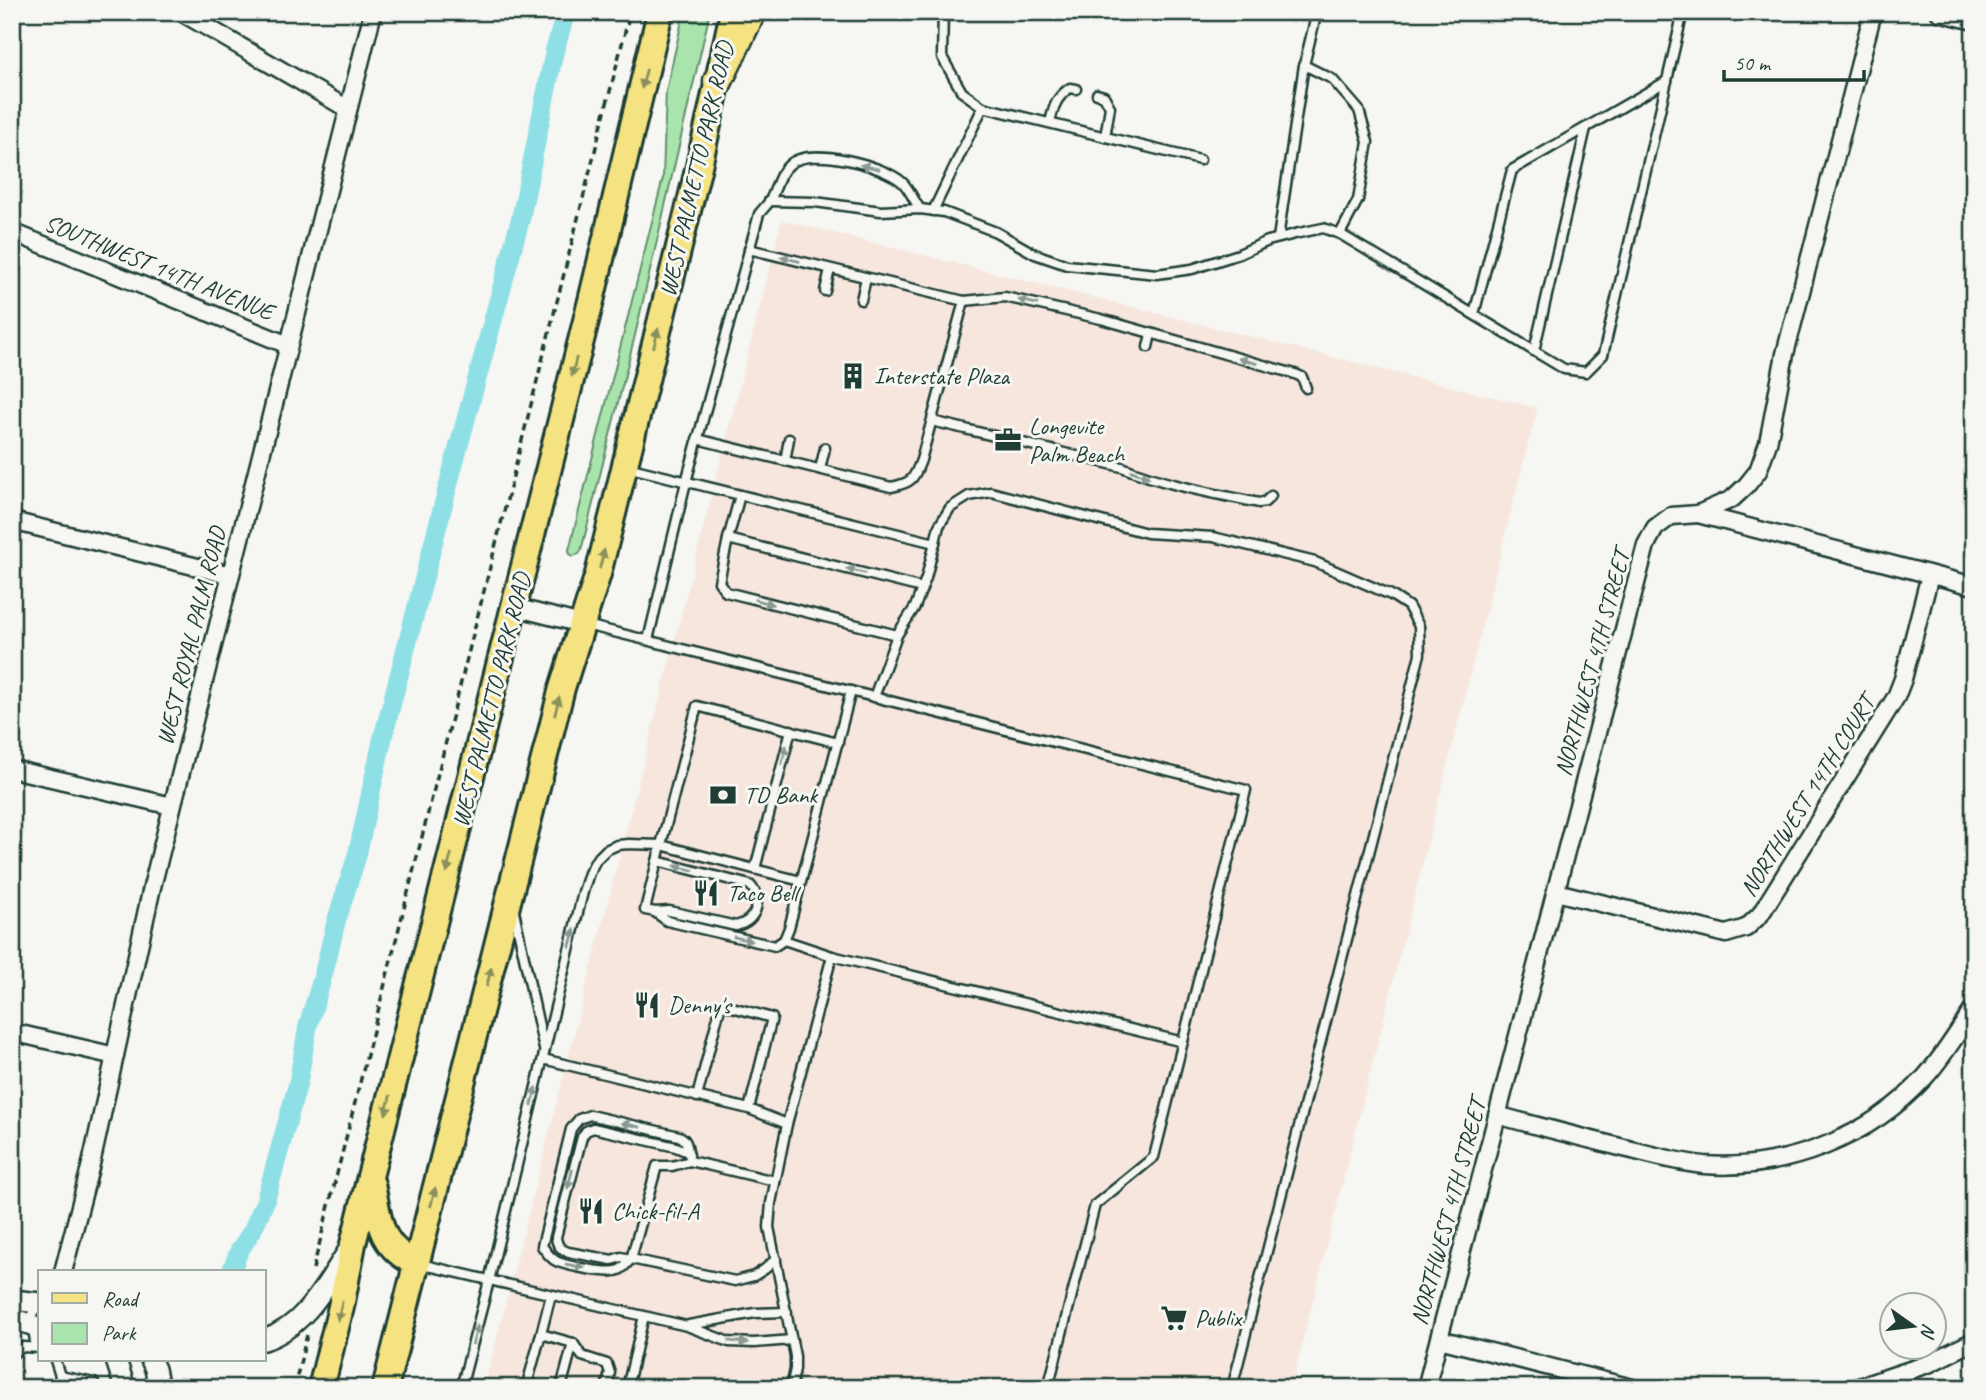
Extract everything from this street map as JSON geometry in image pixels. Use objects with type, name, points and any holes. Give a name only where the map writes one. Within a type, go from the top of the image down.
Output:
[{"type":"highway","points":[[718,81],[751,12]]},
{"type":"main road","name":"WEST PALMETTO PARK ROAD","points":[[321,1388],[353,1244],[514,607],[660,12]]},
{"type":"main road","name":"WEST PALMETTO PARK ROAD","points":[[385,1388],[562,688],[598,574],[699,166],[733,12]]},
{"type":"main road","points":[[370,1176],[388,1243],[416,1264]]},
{"type":"street","points":[[181,12],[348,109]]},
{"type":"street","name":"WEST ROYAL PALM ROAD","points":[[64,1270],[92,1160],[152,887],[373,12]]},
{"type":"street","name":"NORTHWEST 4TH STREET","points":[[1426,1388],[1646,545],[1655,528],[1671,516],[1698,514],[1732,499],[1758,471],[1769,443],[1786,354],[1873,12]]},
{"type":"street","points":[[1939,12],[1974,21]]},
{"type":"street","name":"SOUTHWEST 14TH AVENUE","points":[[12,232],[288,345]]},
{"type":"street","points":[[1698,514],[1974,586]]},
{"type":"street","points":[[12,521],[230,575]]},
{"type":"street","name":"NORTHWEST 14TH COURT","points":[[1556,892],[1726,934],[1746,928],[1760,915],[1896,697],[1930,575]]},
{"type":"street","points":[[514,607],[582,624]]},
{"type":"street","points":[[12,769],[172,806]]},
{"type":"street","points":[[1497,1115],[1671,1160],[1706,1165],[1740,1165],[1791,1157],[1840,1139],[1870,1123],[1898,1102],[1923,1079],[1945,1052],[1974,1008]]},
{"type":"street","points":[[12,1032],[114,1056]]},
{"type":"street","points":[[266,1339],[282,1333],[310,1308],[353,1244]]},
{"type":"street","points":[[12,1300],[38,1303]]},
{"type":"street","points":[[12,1318],[37,1337]]},
{"type":"street","points":[[1439,1339],[1632,1388]]},
{"type":"street","points":[[1856,1388],[1928,1364],[1974,1341]]},
{"type":"street","points":[[117,1362],[125,1388]]},
{"type":"street","points":[[152,1362],[159,1388]]},
{"type":"lane","points":[[943,12],[942,57],[962,92],[983,107],[1200,160]]},
{"type":"lane","points":[[1278,238],[1304,65],[1317,12]]},
{"type":"lane","points":[[769,201],[815,202],[881,211],[920,209],[944,212],[973,222],[1035,254],[1067,265],[1157,274],[1192,269],[1278,238],[1322,228],[1340,234],[1564,369],[1586,372],[1603,355],[1683,12]]},
{"type":"lane","points":[[1304,65],[1332,79],[1359,110],[1368,142],[1358,200],[1340,234]]},
{"type":"lane","points":[[1474,314],[1513,170],[1667,81]]},
{"type":"lane","points":[[1050,123],[1054,104],[1061,94],[1070,88],[1076,89]]},
{"type":"lane","points":[[1097,94],[1104,96],[1111,107],[1105,136]]},
{"type":"lane","points":[[933,211],[983,107]]},
{"type":"lane","points":[[1534,351],[1586,128]]},
{"type":"lane","points":[[648,640],[697,439],[749,249],[759,214],[769,201],[779,177],[791,163],[807,157],[826,157],[880,168],[903,183],[920,209]]},
{"type":"lane","points":[[749,249],[964,301],[1005,297],[1101,319],[1295,374],[1302,377],[1306,388]]},
{"type":"lane","points":[[825,291],[830,269]]},
{"type":"lane","points":[[862,300],[866,278]]},
{"type":"lane","points":[[697,439],[891,486],[904,484],[915,477],[964,301]]},
{"type":"lane","points":[[1148,347],[1151,334]]},
{"type":"lane","points":[[932,421],[1119,462],[1146,477],[1258,503],[1265,502],[1271,496]]},
{"type":"lane","points":[[785,461],[789,439]]},
{"type":"lane","points":[[820,469],[825,448]]},
{"type":"lane","points":[[624,466],[935,543]]},
{"type":"lane","points":[[874,697],[897,635],[915,607],[939,526],[950,508],[969,496],[991,492],[1147,533],[1213,537],[1315,562],[1391,595],[1408,606],[1419,626],[1420,654],[1232,1388]]},
{"type":"lane","points":[[740,495],[719,582],[726,592],[897,635]]},
{"type":"lane","points":[[728,539],[922,588]]},
{"type":"lane","points":[[582,624],[1246,790],[1154,1157],[1095,1205],[1048,1388]]},
{"type":"lane","points":[[838,743],[697,706],[645,909],[655,912],[667,921],[775,946],[784,940],[801,881],[838,743],[851,691]]},
{"type":"lane","points":[[755,869],[791,730]]},
{"type":"lane","points":[[786,1124],[749,1109],[543,1055],[589,873],[606,850],[617,845],[661,845],[801,881]]},
{"type":"lane","points":[[655,912],[670,911],[736,926],[750,920],[758,900],[756,891],[750,885],[657,862]]},
{"type":"lane","name":"WEST PALMETTO PARK ROAD","points":[[461,1388],[543,1055],[510,894]]},
{"type":"lane","points":[[784,940],[832,956],[1183,1042]]},
{"type":"lane","points":[[791,1388],[795,1369],[792,1340],[769,1227],[786,1124],[832,956]]},
{"type":"lane","points":[[697,1097],[721,1004],[772,1018],[749,1109]]},
{"type":"lane","points":[[590,1115],[678,1136],[687,1143],[689,1156],[672,1166],[657,1166],[631,1259],[621,1270],[611,1272],[556,1261],[542,1246],[571,1129],[579,1119],[590,1115]]},
{"type":"lane","points":[[775,1181],[689,1156],[677,1147],[593,1128],[586,1131],[582,1137],[556,1244],[568,1252],[612,1260],[621,1257],[735,1280],[754,1276],[776,1259]]},
{"type":"lane","points":[[416,1264],[687,1326],[729,1342],[792,1340]]},
{"type":"lane","points":[[529,1386],[551,1295]]},
{"type":"lane","points":[[12,1354],[37,1337],[31,1316],[38,1306]]},
{"type":"lane","points":[[687,1326],[755,1313],[786,1312]]},
{"type":"lane","points":[[627,1388],[644,1316]]},
{"type":"lane","points":[[541,1334],[573,1342],[582,1356],[607,1364],[610,1373],[606,1388]]},
{"type":"lane","points":[[561,1388],[562,1367],[573,1342]]},
{"type":"lane","points":[[56,1362],[60,1376],[57,1388]]},
{"type":"lane","points":[[60,1376],[94,1383]]},
{"type":"path","points":[[309,1279],[630,12]]},
{"type":"path","points":[[294,1388],[307,1334],[306,1326]]},
{"type":"shaded area","points":[[782,220],[1537,408],[1291,1388],[484,1388]]},
{"type":"green space","points":[[684,12],[710,12],[636,331],[581,551],[573,556],[569,550],[663,178],[666,91]]},
{"type":"waterway","points":[[232,1270],[265,1202],[298,1083],[308,1026],[357,856],[382,741],[521,217],[554,53],[566,12]]},
{"type":"place","name":"Interstate Plaza","points":[[853,376]]},
{"type":"place","name":"Longevite Palm Beach","points":[[1008,440]]},
{"type":"place","name":"TD Bank","points":[[723,795]]},
{"type":"place","name":"Taco Bell","points":[[706,893]]},
{"type":"place","name":"Denny's","points":[[647,1005]]},
{"type":"place","name":"Chick-fil-A","points":[[591,1211]]},
{"type":"place","name":"Publix","points":[[1174,1318]]}]
